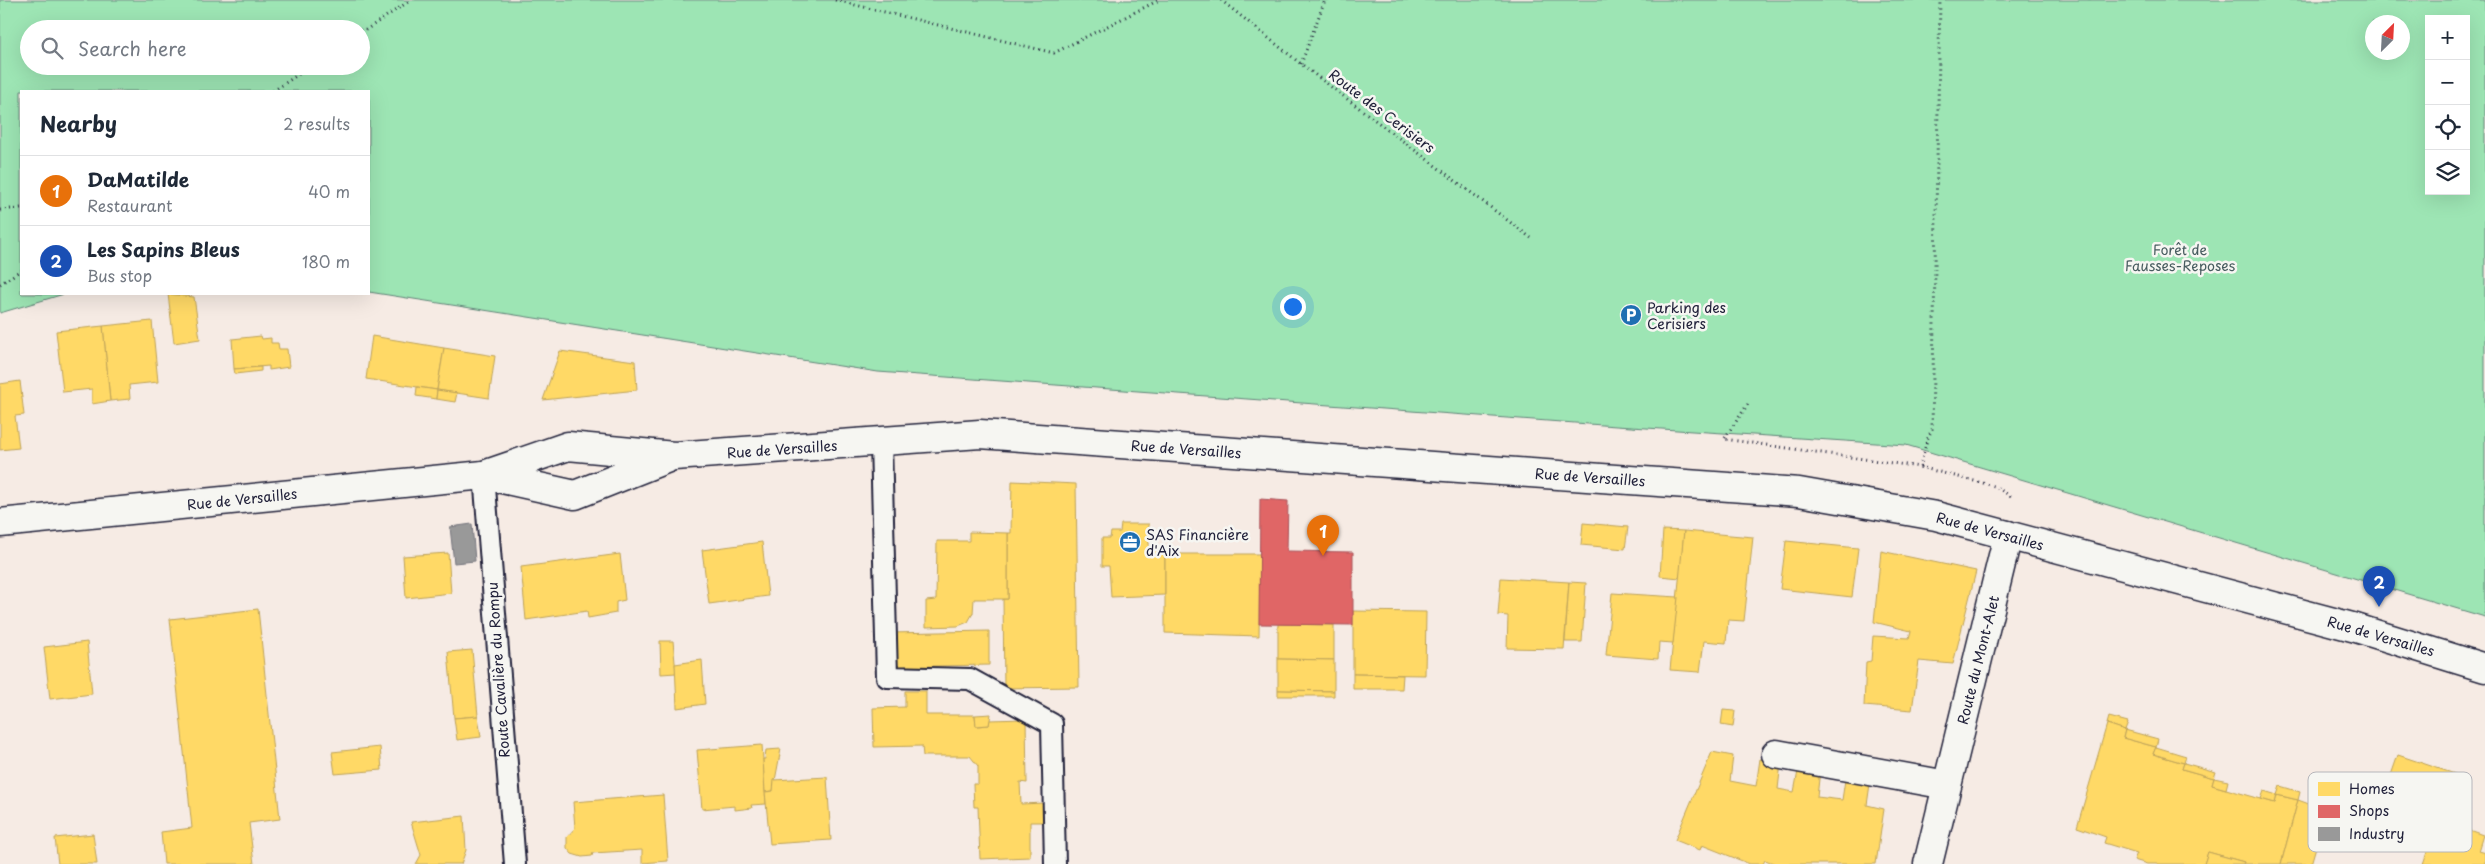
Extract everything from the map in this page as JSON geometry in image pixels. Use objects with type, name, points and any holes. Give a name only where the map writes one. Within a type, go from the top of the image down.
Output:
[{"type":"main road","name":"Rue de Versailles","points":[[0,523],[484,475],[568,446],[674,456],[980,434],[1799,492],[1936,516],[2356,628],[2485,668]]},
{"type":"main road","name":"Rue de Versailles","points":[[484,475],[575,494],[674,456]]},
{"type":"main road","name":"Route du Mont-Alet","points":[[1928,864],[2008,535]]},
{"type":"main road","points":[[1776,754],[1947,785]]},
{"type":"lane","points":[[881,442],[887,677],[970,679],[1052,724],[1055,864]]},
{"type":"lane","name":"Route Cavalière du Rompu","points":[[484,475],[515,864]]},
{"type":"path","points":[[370,27],[411,0]]},
{"type":"path","points":[[835,0],[1054,53],[1159,0]]},
{"type":"path","name":"Route des Cerisiers","points":[[1220,0],[1301,64],[1531,238]]},
{"type":"path","points":[[1301,64],[1325,0]]},
{"type":"path","points":[[1920,467],[1926,440],[1932,429],[1940,0]]},
{"type":"path","points":[[275,90],[297,75]]},
{"type":"path","points":[[0,210],[20,208]]},
{"type":"path","points":[[0,284],[20,271]]},
{"type":"path","points":[[1748,404],[1724,439],[1920,467],[1994,486],[2017,499]]},
{"type":"green space","name":"Forêt de Fausses-Reposes","points":[[0,0],[2485,0],[2485,617],[1906,445],[1616,426],[878,372],[370,292],[370,90],[20,90],[20,295],[61,295],[0,313]]},
{"type":"building: Homes","points":[[168,295],[194,297],[200,339],[174,343]]},
{"type":"building: Homes","points":[[152,321],[158,382],[129,385],[130,399],[110,401],[103,326]]},
{"type":"building: Homes","points":[[103,326],[110,401],[92,404],[92,389],[63,392],[56,331]]},
{"type":"building: Homes","points":[[261,336],[262,339],[271,338],[271,343],[278,343],[279,349],[287,349],[289,367],[269,370],[269,366],[234,369],[232,339]]},
{"type":"building: Homes","points":[[372,336],[444,348],[437,390],[366,379]]},
{"type":"building: Homes","points":[[444,348],[495,356],[489,398],[437,390]]},
{"type":"building: Homes","points":[[560,351],[635,361],[637,390],[543,400]]},
{"type":"building: Homes","points":[[261,367],[261,371],[235,374],[234,369]]},
{"type":"building: Homes","points":[[20,381],[24,415],[15,416],[19,448],[0,450],[0,384]]},
{"type":"building: Homes","points":[[417,387],[437,390],[436,399],[416,396]]},
{"type":"building: Homes","points":[[437,390],[457,393],[455,402],[436,399]]},
{"type":"building: Homes","points":[[1012,481],[1076,484],[1079,687],[1004,688],[1003,599],[1008,599],[1008,533],[1011,533]]},
{"type":"building: Homes","points":[[1583,523],[1628,527],[1625,549],[1581,545]]},
{"type":"building: Homes","points":[[1121,524],[1149,524],[1149,548],[1165,548],[1165,595],[1111,597],[1109,566],[1102,566],[1102,538],[1110,538],[1111,532],[1120,532]]},
{"type":"building: Homes","points":[[1663,530],[1684,531],[1680,578],[1660,576]]},
{"type":"building: Homes","points":[[1684,531],[1753,537],[1744,621],[1728,620],[1726,643],[1704,641],[1700,672],[1670,670]]},
{"type":"building: Homes","points":[[969,532],[1008,533],[1008,599],[974,599],[973,613],[968,622],[958,626],[926,627],[926,601],[936,600],[937,541],[969,541]]},
{"type":"building: Homes","points":[[1786,541],[1858,548],[1852,597],[1780,589]]},
{"type":"building: Homes","points":[[762,542],[768,596],[709,604],[702,550]]},
{"type":"building: Homes","points":[[1881,551],[1976,571],[1953,664],[1919,661],[1912,710],[1864,706],[1866,662],[1871,661],[1873,636],[1909,638],[1911,631],[1874,622]]},
{"type":"building: Homes","points":[[448,553],[451,593],[406,598],[403,556]]},
{"type":"building: Homes","points":[[620,554],[625,600],[616,602],[616,613],[588,618],[587,611],[526,620],[521,567]]},
{"type":"building: Homes","points":[[1165,554],[1260,554],[1259,636],[1165,633]]},
{"type":"building: Homes","points":[[1501,578],[1569,582],[1564,649],[1507,648],[1508,616],[1498,615]]},
{"type":"building: Homes","points":[[1569,582],[1586,583],[1582,642],[1565,642]]},
{"type":"building: Homes","points":[[1612,593],[1678,597],[1673,643],[1659,642],[1658,659],[1606,655]]},
{"type":"building: Homes","points":[[258,609],[280,819],[249,823],[254,864],[164,864],[161,832],[192,828],[170,619]]},
{"type":"building: Homes","points":[[1353,611],[1426,612],[1425,675],[1353,674]]},
{"type":"building: Homes","points":[[1278,624],[1334,625],[1334,660],[1278,659]]},
{"type":"building: Homes","points":[[989,631],[989,665],[891,667],[890,633]]},
{"type":"building: Homes","points":[[660,641],[673,641],[676,673],[661,674]]},
{"type":"building: Homes","points":[[87,642],[92,694],[50,699],[44,647]]},
{"type":"building: Homes","points":[[472,650],[478,716],[454,718],[448,652]]},
{"type":"building: Homes","points":[[1278,659],[1334,660],[1334,691],[1278,690]]},
{"type":"building: Homes","points":[[702,660],[705,704],[677,708],[675,664]]},
{"type":"building: Homes","points":[[1353,674],[1403,675],[1402,689],[1353,689]]},
{"type":"building: Homes","points":[[1278,690],[1334,691],[1334,696],[1278,696]]},
{"type":"building: Homes","points":[[905,691],[926,691],[926,715],[975,715],[976,726],[989,725],[989,720],[1026,719],[1027,783],[1020,782],[1021,804],[1044,803],[1045,822],[1030,822],[1030,857],[980,859],[978,807],[974,807],[973,784],[978,784],[978,766],[970,756],[923,756],[922,746],[874,747],[873,708],[905,707]]},
{"type":"building: Homes","points":[[1723,710],[1735,711],[1733,727],[1721,725]]},
{"type":"building: Homes","points":[[991,714],[989,725],[976,726],[975,715]]},
{"type":"building: Homes","points":[[478,716],[481,737],[457,740],[454,718]]},
{"type":"building: Homes","points":[[2109,717],[2128,722],[2125,730],[2107,724]]},
{"type":"building: Homes","points":[[2107,724],[2125,730],[2123,738],[2156,747],[2153,754],[2184,763],[2182,769],[2214,778],[2212,785],[2275,803],[2277,795],[2298,800],[2281,864],[2243,864],[2244,862],[2208,852],[2204,864],[2147,864],[2134,860],[2137,853],[2104,843],[2106,837],[2077,827]]},
{"type":"building: Homes","points":[[2125,730],[2158,739],[2156,747],[2123,738]]},
{"type":"building: Homes","points":[[762,745],[766,804],[751,805],[752,808],[735,810],[735,806],[702,809],[697,750]]},
{"type":"building: Homes","points":[[380,747],[382,770],[335,774],[332,752]]},
{"type":"building: Homes","points":[[2156,747],[2186,756],[2184,763],[2153,754]]},
{"type":"building: Homes","points":[[781,749],[773,791],[765,792],[763,759],[765,759],[766,750]]},
{"type":"building: Homes","points":[[1712,752],[1733,756],[1730,781],[1756,786],[1760,759],[1781,763],[1778,789],[1794,792],[1799,766],[1820,770],[1817,797],[1842,800],[1846,773],[1871,777],[1867,805],[1884,809],[1876,864],[1776,864],[1765,860],[1763,864],[1750,864],[1702,845],[1700,850],[1675,840]]},
{"type":"building: Homes","points":[[2398,755],[2449,772],[2392,772]]},
{"type":"building: Homes","points":[[2184,763],[2216,772],[2214,778],[2182,769]]},
{"type":"building: Homes","points":[[827,777],[831,840],[770,844],[765,792],[773,791],[774,780]]},
{"type":"building: Homes","points":[[2214,778],[2228,781],[2226,789],[2212,785]]},
{"type":"building: Homes","points":[[2280,786],[2300,792],[2298,800],[2277,795]]},
{"type":"building: Homes","points":[[2264,791],[2277,795],[2275,803],[2261,799]]},
{"type":"building: Homes","points":[[663,795],[668,861],[642,863],[642,850],[593,853],[592,856],[582,857],[572,854],[567,848],[567,837],[575,828],[573,802]]},
{"type":"building: Homes","points":[[2298,800],[2308,804],[2308,852],[2314,852],[2311,864],[2281,864]]},
{"type":"building: Homes","points":[[464,816],[466,850],[461,864],[416,864],[421,855],[411,822]]},
{"type":"building: Homes","points":[[2472,831],[2483,835],[2478,851],[2485,853],[2485,864],[2423,864],[2427,852],[2472,852]]},
{"type":"building: Homes","points":[[93,834],[97,864],[58,864],[55,838]]},
{"type":"building: Homes","points":[[2208,852],[2244,862],[2243,864],[2204,864]]},
{"type":"building: Shops","points":[[1260,499],[1288,501],[1287,551],[1353,552],[1353,625],[1259,624]]},
{"type":"building: Industry","points":[[472,524],[475,561],[454,563],[450,527]]},
{"type":"place","name":"Parking des Cerisiers","points":[[1631,315]]},
{"type":"place","name":"SAS Financière d'Aix","points":[[1130,542]]},
{"type":"place","name":"DaMatilde","points":[[1323,556]]},
{"type":"place","name":"Les Sapins Bleus","points":[[2379,607]]}]
